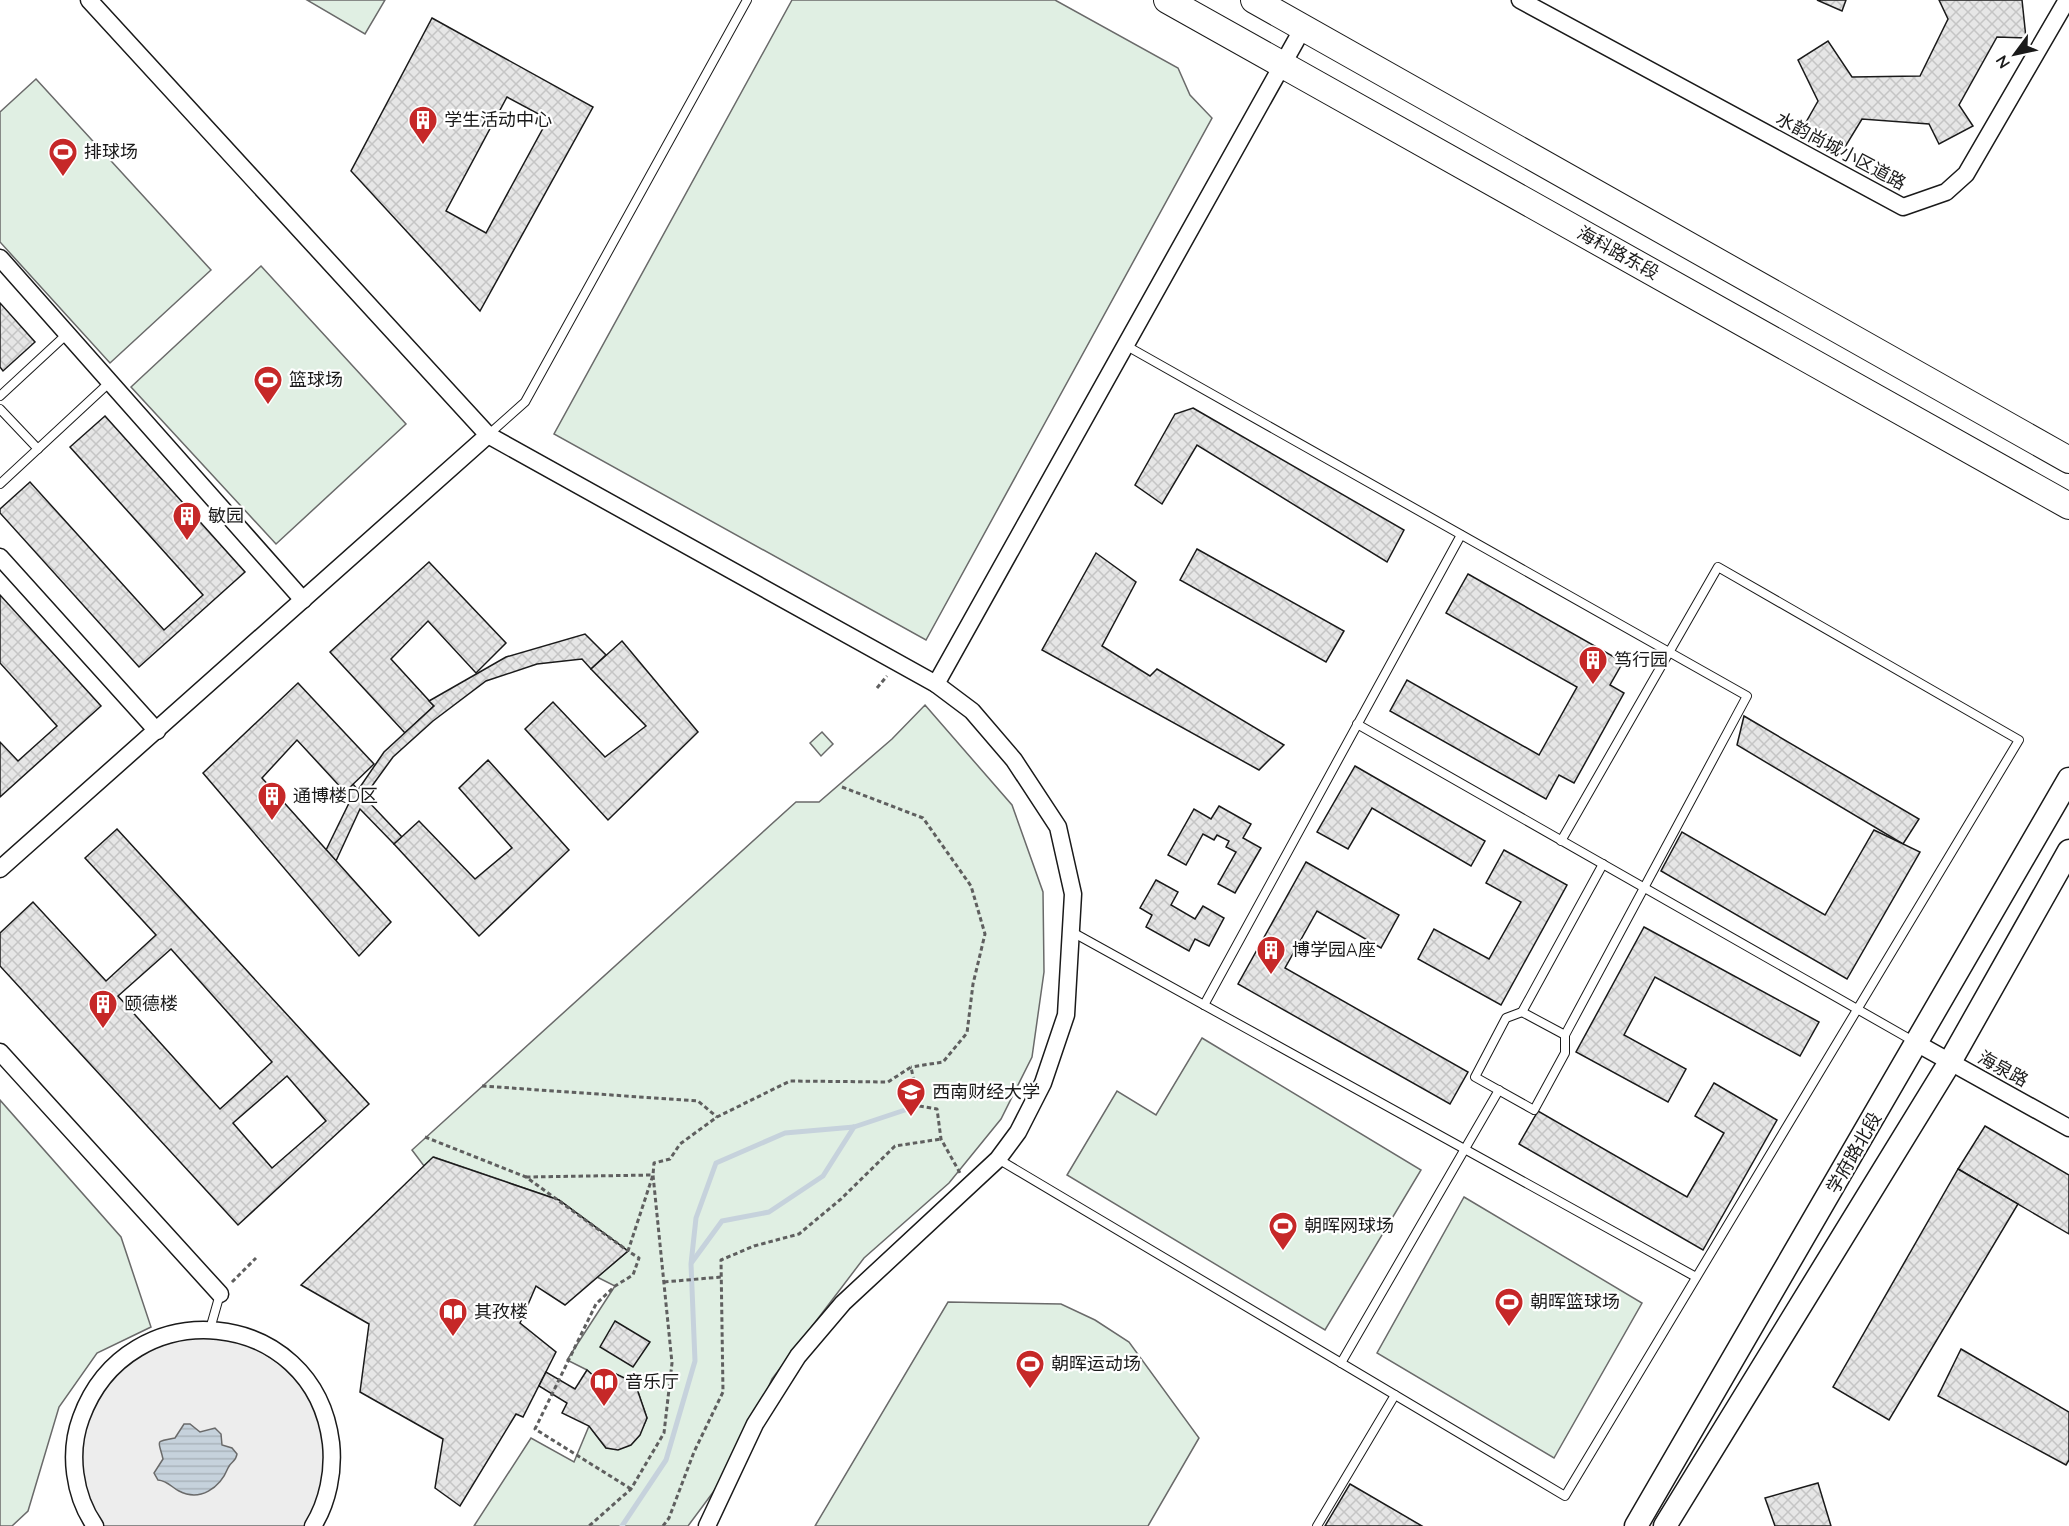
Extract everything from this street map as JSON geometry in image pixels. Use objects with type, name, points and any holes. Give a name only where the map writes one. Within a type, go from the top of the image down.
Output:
[{"type":"main road","name":"海科路东段","points":[[1167,0],[2069,506]]},
{"type":"main road","points":[[1254,0],[2069,460]]},
{"type":"main road","name":"学府路北段","points":[[1636,1526],[1918,1044],[2069,779]]},
{"type":"main road","name":"学府路北段","points":[[1665,1526],[1950,1062],[2069,851]]},
{"type":"street","points":[[89,0],[488,435],[936,684],[972,711],[1014,760],[1058,827],[1073,894],[1072,933],[1066,1015],[1043,1083],[1018,1132],[998,1159],[843,1303],[798,1356],[755,1424],[707,1526]]},
{"type":"street","name":"水韵尚城小区道路","points":[[1520,0],[1903,207],[1946,192],[1965,174],[2067,0]]},
{"type":"street","points":[[936,684],[1303,28]]},
{"type":"street","points":[[0,258],[303,600]]},
{"type":"street","points":[[0,869],[488,435]]},
{"type":"street","points":[[0,557],[157,730]]},
{"type":"street","name":"海泉路","points":[[1918,1044],[2069,1128]]},
{"type":"street","points":[[0,1052],[220,1294]]},
{"type":"street","points":[[95,1526],[87,1514],[77,1485],[74,1455],[77,1426],[87,1400],[105,1373],[129,1352],[154,1338],[182,1330],[210,1329],[253,1339],[279,1353],[309,1384],[321,1406],[329,1429],[332,1458],[329,1486],[318,1524]]},
{"type":"lane","points":[[488,435],[525,402],[747,0]]},
{"type":"lane","points":[[0,396],[67,334]]},
{"type":"lane","points":[[1125,344],[1747,696],[1565,1035],[1565,1053],[1534,1110],[1475,1077],[1506,1018],[1522,1012],[1603,864]]},
{"type":"lane","points":[[0,484],[110,382]]},
{"type":"lane","points":[[0,409],[38,449]]},
{"type":"lane","points":[[1204,1005],[1461,535]]},
{"type":"lane","points":[[998,1159],[1565,1496],[2019,740],[1718,567],[1562,841]]},
{"type":"lane","points":[[1358,724],[1918,1044]]},
{"type":"lane","points":[[1072,933],[1696,1277]]},
{"type":"lane","points":[[1522,1012],[1565,1035]]},
{"type":"lane","points":[[1341,1363],[1499,1090]]},
{"type":"lane","points":[[210,1329],[220,1294]]},
{"type":"lane","points":[[1317,1526],[1395,1395]]},
{"type":"path","points":[[589,1526],[631,1489],[664,1433],[672,1363],[653,1175],[654,1163],[669,1158],[680,1144],[717,1117],[790,1082],[888,1082],[911,1067],[942,1062],[968,1033],[973,984],[985,934],[971,886],[923,818],[842,787]]},
{"type":"path","points":[[911,1067],[919,1106],[937,1109],[941,1139],[968,1187]]},
{"type":"path","points":[[482,1086],[698,1101],[717,1117]]},
{"type":"path","points":[[425,1137],[526,1177],[639,1258],[633,1275],[615,1286],[596,1304],[534,1429],[631,1489]]},
{"type":"path","points":[[663,1526],[669,1518],[694,1452],[723,1392],[721,1260],[754,1246],[799,1234],[841,1199],[895,1146],[941,1139]]},
{"type":"path","points":[[526,1177],[653,1175]]},
{"type":"path","points":[[628,1251],[653,1175]]},
{"type":"path","points":[[220,1294],[256,1258]]},
{"type":"path","points":[[663,1282],[721,1277]]},
{"type":"green space","points":[[307,0],[385,0],[365,34]]},
{"type":"green space","points":[[792,0],[1055,0],[1178,68],[1190,95],[1212,118],[926,640],[554,434]]},
{"type":"green space","name":"排球场","points":[[36,79],[211,270],[110,363],[0,242],[0,112]]},
{"type":"green space","name":"篮球场","points":[[261,266],[406,424],[276,544],[131,387]]},
{"type":"green space","points":[[925,705],[1012,805],[1043,892],[1044,972],[1032,1057],[1001,1119],[949,1183],[864,1258],[772,1379],[737,1460],[688,1526],[474,1526],[531,1438],[574,1462],[589,1426],[606,1448],[627,1445],[641,1432],[647,1418],[635,1383],[616,1374],[597,1379],[587,1370],[567,1360],[615,1286],[597,1277],[628,1251],[559,1200],[434,1157],[424,1166],[412,1150],[796,802],[819,802],[892,739]]},
{"type":"green space","points":[[822,732],[833,744],[821,756],[810,743]]},
{"type":"green space","name":"朝晖网球场","points":[[1202,1038],[1421,1170],[1325,1330],[1067,1175],[1117,1091],[1156,1115]]},
{"type":"green space","points":[[0,1100],[121,1237],[151,1327],[97,1353],[59,1407],[28,1511],[12,1526],[0,1526]]},
{"type":"green space","name":"朝晖篮球场","points":[[1464,1197],[1642,1303],[1554,1458],[1377,1353]]},
{"type":"green space","name":"朝晖运动场","points":[[948,1302],[1061,1304],[1095,1320],[1129,1342],[1199,1438],[1148,1526],[815,1526]]},
{"type":"shaded area","points":[[232,1332],[309,1384],[332,1458],[313,1526],[95,1526],[77,1485],[87,1400],[154,1338]]},
{"type":"shaded area","points":[[184,1424],[190,1424],[200,1432],[215,1428],[221,1434],[222,1445],[232,1448],[237,1454],[220,1482],[202,1494],[194,1495],[179,1491],[158,1480],[154,1473],[163,1459],[160,1441],[175,1438]]},
{"type":"building","points":[[1817,0],[1846,0],[1842,11]]},
{"type":"building","points":[[1939,0],[2022,0],[2026,38],[1997,37],[1959,105],[1973,126],[1939,144],[1929,124],[1862,119],[1845,147],[1805,124],[1818,101],[1798,60],[1828,41],[1852,77],[1920,76],[1948,19]]},
{"type":"building","name":"学生活动中心","points":[[432,18],[593,107],[480,311],[351,171]],"holes":[[[507,97],[548,119],[486,233],[446,211]]]},
{"type":"building","points":[[0,303],[35,342],[3,371],[0,367]]},
{"type":"building","points":[[1193,408],[1404,530],[1387,562],[1197,445],[1162,504],[1135,485],[1175,414]]},
{"type":"building","name":"敏园","points":[[105,416],[245,572],[139,667],[0,513],[0,509],[30,482],[164,630],[203,595],[70,447]]},
{"type":"building","points":[[1197,549],[1344,631],[1326,662],[1180,580]]},
{"type":"building","points":[[1096,553],[1136,582],[1102,646],[1150,676],[1157,669],[1284,745],[1259,770],[1042,650]]},
{"type":"building","points":[[429,562],[506,643],[476,673],[428,621],[391,659],[434,706],[405,733],[330,652]]},
{"type":"building","name":"笃行园","points":[[1468,574],[1623,662],[1610,685],[1624,693],[1574,783],[1559,775],[1546,799],[1390,711],[1407,680],[1539,755],[1577,687],[1446,613]]},
{"type":"building","points":[[0,595],[101,706],[0,797],[0,742],[18,761],[57,726],[0,663]]},
{"type":"building","points":[[585,634],[606,655],[591,669],[582,659],[537,664],[486,681],[433,721],[393,757],[364,797],[402,837],[394,844],[360,809],[336,861],[326,850],[350,801],[345,792],[353,784],[358,790],[384,752],[434,706],[429,701],[506,657]]},
{"type":"building","points":[[622,641],[698,732],[608,820],[525,729],[553,702],[605,757],[646,726],[591,669]]},
{"type":"building","name":"通博楼D区","points":[[298,683],[374,764],[345,792],[297,740],[262,778],[391,922],[359,956],[203,773]]},
{"type":"building","points":[[1744,716],[1919,819],[1903,844],[1737,745]]},
{"type":"building","points":[[488,760],[569,850],[479,936],[394,844],[419,821],[475,879],[512,848],[459,788]]},
{"type":"building","points":[[1355,766],[1485,841],[1471,866],[1372,808],[1348,849],[1317,832]]},
{"type":"building","points":[[1219,806],[1251,824],[1243,838],[1261,848],[1235,893],[1218,884],[1236,852],[1226,847],[1229,841],[1217,835],[1214,840],[1203,834],[1186,865],[1168,855],[1194,809],[1211,819]]},
{"type":"building","name":"颐德楼","points":[[117,829],[369,1104],[238,1225],[0,966],[0,933],[33,902],[106,981],[156,935],[85,858]],"holes":[[[171,949],[272,1062],[220,1109],[118,996]],[[287,1076],[326,1121],[272,1168],[233,1123]]]},
{"type":"building","points":[[1874,830],[1920,852],[1847,979],[1661,871],[1682,832],[1825,915]]},
{"type":"building","points":[[1504,850],[1567,885],[1501,1005],[1418,959],[1434,929],[1489,959],[1521,902],[1486,883]]},
{"type":"building","name":"博学园A座","points":[[1306,862],[1399,915],[1381,948],[1317,911],[1285,968],[1468,1072],[1450,1104],[1238,984]]},
{"type":"building","points":[[1156,880],[1178,892],[1171,905],[1195,919],[1203,906],[1224,918],[1209,946],[1195,939],[1189,951],[1146,927],[1152,915],[1140,908]]},
{"type":"building","points":[[1644,927],[1819,1022],[1800,1056],[1655,977],[1624,1035],[1686,1069],[1668,1102],[1576,1052]]},
{"type":"building","points":[[1714,1083],[1777,1120],[1703,1250],[1519,1144],[1538,1111],[1687,1197],[1724,1133],[1695,1116]]},
{"type":"building","points":[[1985,1126],[2069,1175],[2069,1234],[1958,1169]]},
{"type":"building","name":"其孜楼","points":[[433,1157],[559,1200],[628,1251],[565,1305],[536,1286],[520,1323],[556,1352],[523,1417],[516,1414],[460,1506],[435,1488],[443,1439],[360,1392],[369,1324],[301,1285]]},
{"type":"building","points":[[1958,1169],[2018,1204],[1889,1420],[1833,1387]]},
{"type":"building","points":[[615,1321],[650,1342],[633,1367],[600,1347]]},
{"type":"building","points":[[1961,1349],[2069,1412],[2069,1460],[2066,1465],[1938,1396]]},
{"type":"building","name":"音乐厅","points":[[587,1370],[597,1379],[616,1374],[635,1383],[647,1418],[640,1435],[631,1445],[618,1450],[606,1448],[589,1426],[562,1413],[567,1403],[539,1386],[546,1372],[575,1389]]},
{"type":"building","points":[[1818,1483],[1831,1526],[1775,1526],[1765,1498]]},
{"type":"building","points":[[1350,1484],[1422,1526],[1325,1526]]},
{"type":"waterway","points":[[622,1526],[666,1460],[695,1361],[691,1264],[696,1218],[716,1163],[785,1133],[854,1127],[908,1109]]},
{"type":"waterway","points":[[692,1262],[722,1221],[769,1212],[823,1176],[854,1127]]},
{"type":"place","name":"学生活动中心","points":[[423,146]]},
{"type":"place","name":"排球场","points":[[63,178]]},
{"type":"place","name":"篮球场","points":[[268,406]]},
{"type":"place","name":"敏园","points":[[187,542]]},
{"type":"place","name":"笃行园","points":[[1593,686]]},
{"type":"place","name":"通博楼D区","points":[[272,822]]},
{"type":"place","name":"博学园A座","points":[[1271,976]]},
{"type":"place","name":"颐德楼","points":[[103,1030]]},
{"type":"place","name":"西南财经大学","points":[[911,1118]]},
{"type":"place","name":"朝晖网球场","points":[[1283,1252]]},
{"type":"place","name":"朝晖篮球场","points":[[1509,1328]]},
{"type":"place","name":"其孜楼","points":[[453,1338]]},
{"type":"place","name":"朝晖运动场","points":[[1030,1390]]},
{"type":"place","name":"音乐厅","points":[[604,1408]]}]
